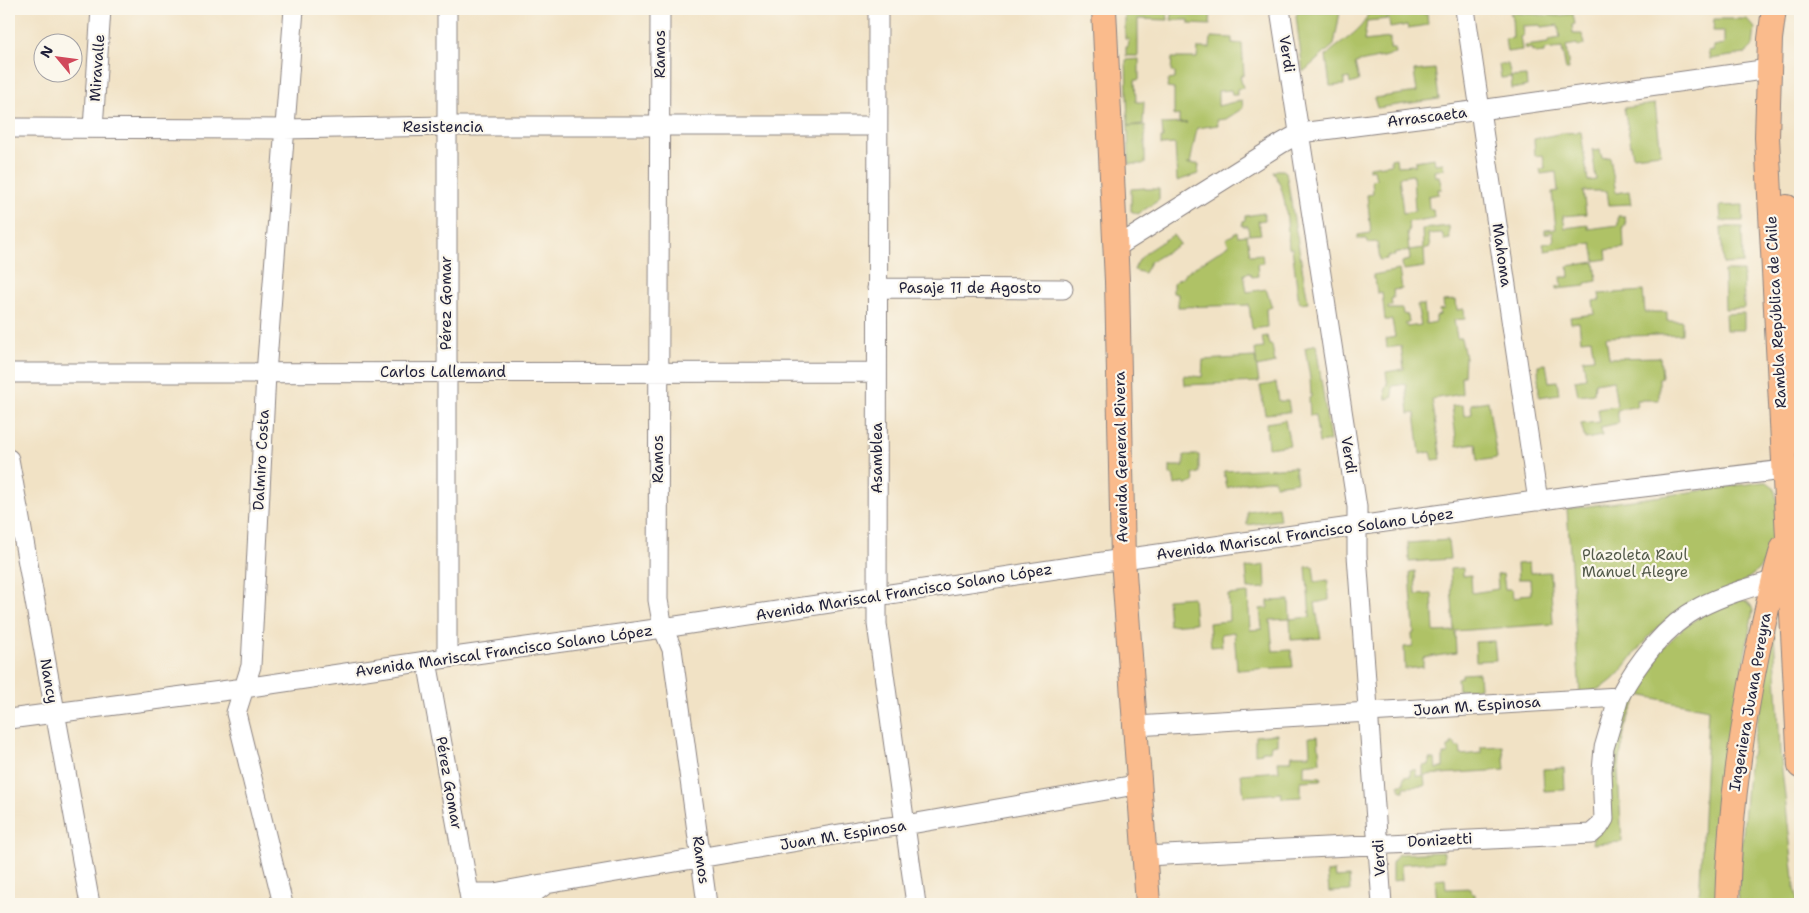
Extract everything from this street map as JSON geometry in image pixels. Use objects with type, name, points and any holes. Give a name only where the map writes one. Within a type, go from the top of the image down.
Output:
[{"type":"main road","name":"Avenida General Rivera","points":[[1104,9],[1116,248],[1123,559],[1141,784],[1148,904]]},
{"type":"main road","name":"Rambla República de Chile","points":[[1774,9],[1769,69],[1767,137],[1792,468],[1788,533],[1800,766]]},
{"type":"main road","name":"Rambla República de Chile","points":[[1790,9],[1784,45],[1782,122],[1800,443]]},
{"type":"main road","name":"Ingeniera Juana Pereyra","points":[[1727,904],[1736,768],[1747,702],[1772,581],[1788,533]]},
{"type":"street","name":"Miravalle","points":[[93,128],[101,9]]},
{"type":"street","name":"Dalmiro Costa","points":[[283,904],[236,712],[250,666],[266,374],[294,9]]},
{"type":"street","name":"Pérez Gomar","points":[[446,658],[447,9]]},
{"type":"street","name":"Ramos","points":[[660,9],[658,600],[663,628],[672,649],[708,904]]},
{"type":"street","name":"Asamblea","points":[[878,9],[877,624],[916,904]]},
{"type":"street","name":"Verdi","points":[[1280,9],[1357,507],[1357,555],[1382,904]]},
{"type":"street","name":"Mahoma","points":[[1465,9],[1538,501]]},
{"type":"street","name":"Arrascaeta","points":[[1116,248],[1300,133],[1480,110],[1769,69]]},
{"type":"street","name":"Resistencia","points":[[9,128],[284,129],[447,126],[877,126]]},
{"type":"street","name":"Pasaje 11 de Agosto","points":[[877,288],[1063,288]]},
{"type":"street","name":"Carlos Lallemand","points":[[9,373],[877,372]]},
{"type":"street","name":"Nancy","points":[[9,459],[90,904]]},
{"type":"street","name":"Avenida Mariscal Francisco Solano López","points":[[9,719],[427,662],[877,597],[1123,559],[1538,501],[1792,468]]},
{"type":"street","points":[[1619,697],[1640,664],[1658,642],[1680,621],[1700,607],[1772,581]]},
{"type":"street","name":"Pérez Gomar","points":[[427,662],[470,899]]},
{"type":"street","name":"Juan M. Espinosa","points":[[1136,726],[1619,697]]},
{"type":"street","name":"Donizetti","points":[[1145,856],[1378,843],[1591,834],[1599,827],[1604,818],[1602,771],[1604,748],[1619,697]]},
{"type":"street","name":"Juan M. Espinosa","points":[[470,899],[546,884],[1141,784]]},
{"type":"street","name":"Juan M. Espinosa","points":[[519,904],[546,884]]},
{"type":"green space","points":[[1130,10],[1167,10],[1168,20],[1138,19],[1138,56],[1126,56],[1126,47],[1128,47],[1129,39],[1125,39],[1125,15]]},
{"type":"green space","points":[[1173,10],[1211,10],[1210,25],[1189,24],[1189,20],[1171,20]]},
{"type":"green space","points":[[1298,12],[1340,12],[1334,45],[1303,72],[1296,16]]},
{"type":"green space","points":[[1368,13],[1427,14],[1428,25],[1408,28],[1407,25],[1390,28],[1389,19],[1367,21],[1364,41],[1390,38],[1390,49],[1395,49],[1396,54],[1355,63],[1359,81],[1350,84],[1349,78],[1344,79],[1344,85],[1330,86],[1326,56],[1356,31],[1366,19]]},
{"type":"green space","points":[[1510,13],[1557,16],[1573,14],[1575,24],[1572,25],[1573,34],[1582,34],[1584,45],[1578,47],[1577,44],[1566,46],[1569,70],[1566,70],[1562,48],[1544,50],[1544,53],[1535,54],[1535,51],[1532,52],[1531,48],[1525,50],[1525,46],[1548,43],[1549,40],[1560,38],[1558,25],[1541,27],[1540,25],[1522,26],[1523,36],[1520,37],[1522,50],[1507,52],[1505,39],[1513,38],[1512,16]]},
{"type":"green space","points":[[1714,19],[1747,19],[1755,28],[1753,46],[1745,54],[1710,59],[1708,51],[1714,50],[1714,46],[1724,44],[1724,31],[1713,31]]},
{"type":"green space","points":[[1211,37],[1232,38],[1232,43],[1242,44],[1244,75],[1240,76],[1243,88],[1237,89],[1237,95],[1232,95],[1231,90],[1218,91],[1218,106],[1242,100],[1243,108],[1226,119],[1217,120],[1218,125],[1197,128],[1190,164],[1199,164],[1198,174],[1177,181],[1175,144],[1161,145],[1161,138],[1163,138],[1162,124],[1187,123],[1179,123],[1179,115],[1174,116],[1174,89],[1167,88],[1168,80],[1175,79],[1175,72],[1171,72],[1172,58],[1197,58],[1198,48],[1210,48]]},
{"type":"green space","points":[[1139,59],[1139,80],[1135,80],[1136,102],[1144,102],[1143,124],[1128,126],[1126,60]]},
{"type":"green space","points":[[1508,64],[1511,77],[1501,78],[1499,65]]},
{"type":"green space","points":[[1435,69],[1439,99],[1377,108],[1374,98],[1417,92],[1414,71]]},
{"type":"green space","points":[[1526,76],[1527,86],[1512,89],[1511,77]]},
{"type":"green space","points":[[1655,104],[1661,153],[1633,156],[1624,108]]},
{"type":"green space","points":[[1145,125],[1145,164],[1129,164],[1128,126]]},
{"type":"green space","points":[[1581,132],[1588,181],[1596,180],[1592,148],[1594,151],[1600,150],[1602,158],[1610,157],[1616,193],[1629,191],[1631,204],[1609,205],[1607,191],[1583,191],[1586,214],[1563,216],[1565,228],[1588,225],[1588,229],[1618,225],[1618,216],[1625,216],[1626,226],[1623,226],[1624,248],[1606,250],[1607,259],[1595,261],[1592,243],[1545,251],[1543,244],[1554,242],[1553,232],[1545,234],[1545,230],[1556,229],[1552,192],[1558,191],[1556,172],[1541,174],[1540,169],[1545,168],[1543,155],[1535,156],[1534,139],[1563,133]]},
{"type":"green space","points":[[1396,158],[1397,166],[1415,165],[1415,161],[1434,158],[1435,164],[1443,163],[1444,169],[1434,171],[1435,176],[1439,176],[1442,189],[1438,189],[1439,194],[1428,196],[1429,209],[1433,209],[1434,218],[1408,222],[1409,250],[1394,253],[1395,256],[1387,256],[1387,259],[1380,260],[1377,242],[1368,243],[1367,239],[1358,239],[1358,235],[1371,233],[1367,195],[1373,194],[1372,180],[1376,179],[1374,169],[1369,170],[1369,167],[1391,164],[1391,159]],"holes":[[[1413,175],[1415,211],[1403,213],[1399,177]]]},
{"type":"green space","points":[[1277,170],[1286,172],[1308,302],[1299,303],[1292,248],[1289,248],[1284,198],[1278,179],[1273,172]]},
{"type":"green space","points":[[1131,189],[1159,189],[1159,200],[1138,214],[1131,211]]},
{"type":"green space","points":[[1743,205],[1743,221],[1721,221],[1720,206]]},
{"type":"green space","points":[[1264,213],[1265,220],[1258,221],[1261,234],[1249,235],[1248,226],[1242,226],[1245,216]]},
{"type":"green space","points":[[1449,226],[1450,239],[1444,240],[1442,233],[1428,234],[1430,247],[1424,249],[1425,267],[1403,270],[1402,262],[1410,260],[1409,250],[1423,248],[1422,229]]},
{"type":"green space","points":[[1721,227],[1742,227],[1743,263],[1723,264]]},
{"type":"green space","points":[[1237,232],[1238,236],[1247,235],[1250,255],[1262,254],[1263,263],[1257,264],[1258,276],[1252,277],[1250,273],[1244,274],[1247,292],[1266,289],[1272,307],[1266,309],[1267,327],[1252,329],[1249,305],[1178,307],[1178,294],[1173,293],[1173,283],[1229,245],[1226,239]]},
{"type":"green space","points":[[1173,235],[1180,244],[1150,262],[1144,273],[1134,270],[1145,254]]},
{"type":"green space","points":[[1595,262],[1597,281],[1586,283],[1586,286],[1556,289],[1556,287],[1562,286],[1561,277],[1569,277],[1568,266]]},
{"type":"green space","points":[[1399,270],[1402,289],[1393,290],[1394,298],[1391,299],[1392,305],[1388,309],[1402,309],[1403,314],[1408,315],[1409,322],[1405,323],[1407,327],[1421,325],[1417,305],[1424,305],[1426,324],[1436,322],[1436,316],[1440,315],[1439,310],[1444,309],[1443,301],[1456,300],[1457,310],[1464,309],[1465,319],[1454,320],[1457,338],[1461,338],[1465,357],[1464,376],[1461,376],[1462,394],[1432,399],[1441,459],[1433,460],[1431,452],[1420,454],[1415,413],[1409,414],[1406,384],[1392,386],[1393,397],[1386,399],[1385,387],[1388,386],[1386,372],[1404,369],[1401,346],[1387,348],[1386,339],[1395,337],[1392,320],[1385,320],[1382,292],[1377,293],[1373,275]]},
{"type":"green space","points":[[1724,271],[1743,271],[1744,308],[1725,309]]},
{"type":"green space","points":[[1643,291],[1645,312],[1667,312],[1667,321],[1682,321],[1682,334],[1606,337],[1609,358],[1660,357],[1662,377],[1659,378],[1659,400],[1637,400],[1638,406],[1617,410],[1619,423],[1601,427],[1602,436],[1585,439],[1581,424],[1600,422],[1598,409],[1617,406],[1613,380],[1595,383],[1594,393],[1578,395],[1575,380],[1586,378],[1583,359],[1594,358],[1591,339],[1581,340],[1579,322],[1571,323],[1570,317],[1595,314],[1593,301],[1600,300],[1599,294]]},
{"type":"green space","points":[[1744,313],[1744,330],[1726,330],[1725,314]]},
{"type":"green space","points":[[1267,336],[1269,345],[1272,345],[1275,363],[1257,367],[1255,349],[1264,348],[1262,337]]},
{"type":"green space","points":[[1316,344],[1330,441],[1319,443],[1315,415],[1310,416],[1310,378],[1305,348]]},
{"type":"green space","points":[[1255,357],[1259,382],[1185,385],[1184,375],[1202,377],[1203,360]]},
{"type":"green space","points":[[1546,364],[1549,382],[1557,381],[1559,394],[1539,397],[1538,365]]},
{"type":"green space","points":[[1276,383],[1279,401],[1288,401],[1290,412],[1265,414],[1260,386]]},
{"type":"green space","points":[[1488,401],[1497,458],[1478,461],[1476,443],[1457,446],[1452,406],[1463,405],[1464,416],[1472,414],[1471,404]]},
{"type":"green space","points":[[1285,420],[1290,445],[1268,448],[1266,423]]},
{"type":"green space","points":[[1184,455],[1199,455],[1199,473],[1193,474],[1194,482],[1186,485],[1184,482],[1175,485],[1173,475],[1170,475],[1170,466],[1184,466]]},
{"type":"green space","points":[[1295,467],[1297,482],[1275,485],[1274,479],[1243,483],[1227,488],[1224,471]]},
{"type":"green space","name":"Plazoleta Raul Manuel Alegre","points":[[1767,482],[1775,488],[1777,515],[1770,550],[1757,571],[1739,584],[1682,608],[1673,614],[1648,638],[1615,677],[1601,688],[1580,694],[1567,509]]},
{"type":"green space","points":[[1278,507],[1280,520],[1247,525],[1247,511]]},
{"type":"green space","points":[[1448,540],[1450,559],[1409,562],[1408,543]]},
{"type":"green space","points":[[1529,563],[1530,573],[1550,572],[1553,624],[1455,631],[1456,653],[1423,658],[1423,667],[1405,669],[1404,647],[1413,646],[1412,634],[1414,633],[1410,572],[1415,571],[1416,595],[1432,594],[1434,632],[1454,631],[1450,569],[1463,568],[1463,576],[1471,575],[1472,593],[1498,589],[1497,575],[1503,574],[1505,589],[1512,589],[1513,598],[1531,594],[1530,579],[1518,579],[1517,564]]},
{"type":"green space","points":[[1265,565],[1266,588],[1248,589],[1246,568]]},
{"type":"green space","points":[[1313,566],[1315,582],[1328,580],[1329,600],[1315,603],[1321,638],[1291,640],[1290,619],[1310,617],[1306,567]]},
{"type":"green space","points":[[1248,593],[1250,630],[1262,629],[1260,609],[1268,608],[1268,601],[1289,600],[1290,619],[1270,620],[1273,651],[1291,650],[1293,667],[1237,670],[1234,632],[1221,634],[1222,646],[1211,647],[1209,623],[1229,621],[1228,595]]},
{"type":"green space","points":[[1193,597],[1195,623],[1169,625],[1167,599]]},
{"type":"green space","points":[[1739,600],[1748,602],[1753,611],[1740,682],[1717,904],[1699,904],[1708,709],[1639,695],[1625,726],[1618,772],[1622,842],[1592,844],[1610,777],[1612,750],[1625,700],[1648,663],[1684,627],[1704,614]]},
{"type":"green space","points":[[1774,630],[1780,751],[1798,904],[1737,904],[1748,772]]},
{"type":"green space","points":[[1494,641],[1496,660],[1476,661],[1475,642]]},
{"type":"green space","points":[[1479,673],[1480,688],[1458,690],[1457,678],[1462,677],[1462,674]]},
{"type":"green space","points":[[1277,734],[1277,744],[1271,745],[1270,751],[1262,751],[1262,753],[1255,754],[1255,736]]},
{"type":"green space","points":[[1318,736],[1320,762],[1304,764],[1304,776],[1321,777],[1321,780],[1301,781],[1301,797],[1282,798],[1281,793],[1244,796],[1241,774],[1279,771],[1278,761],[1291,761],[1292,755],[1310,755],[1309,737]]},
{"type":"green space","points":[[1451,743],[1455,743],[1456,747],[1460,747],[1461,755],[1481,753],[1481,747],[1503,746],[1505,770],[1424,775],[1425,786],[1404,787],[1404,791],[1401,791],[1399,784],[1404,784],[1404,777],[1411,776],[1410,770],[1416,770],[1416,776],[1423,776],[1423,766],[1429,765],[1429,759],[1435,759],[1436,769],[1443,768],[1443,754],[1448,754],[1448,747],[1451,746]]},
{"type":"green space","points":[[1564,768],[1565,790],[1544,791],[1543,769]]},
{"type":"green space","points":[[1444,852],[1444,861],[1401,864],[1402,880],[1392,881],[1392,863],[1398,854]]},
{"type":"green space","points":[[1334,871],[1335,878],[1349,877],[1350,891],[1329,892],[1327,872]]},
{"type":"green space","points":[[1445,878],[1446,889],[1471,888],[1472,894],[1475,894],[1475,904],[1428,904],[1437,903],[1435,879]]}]
